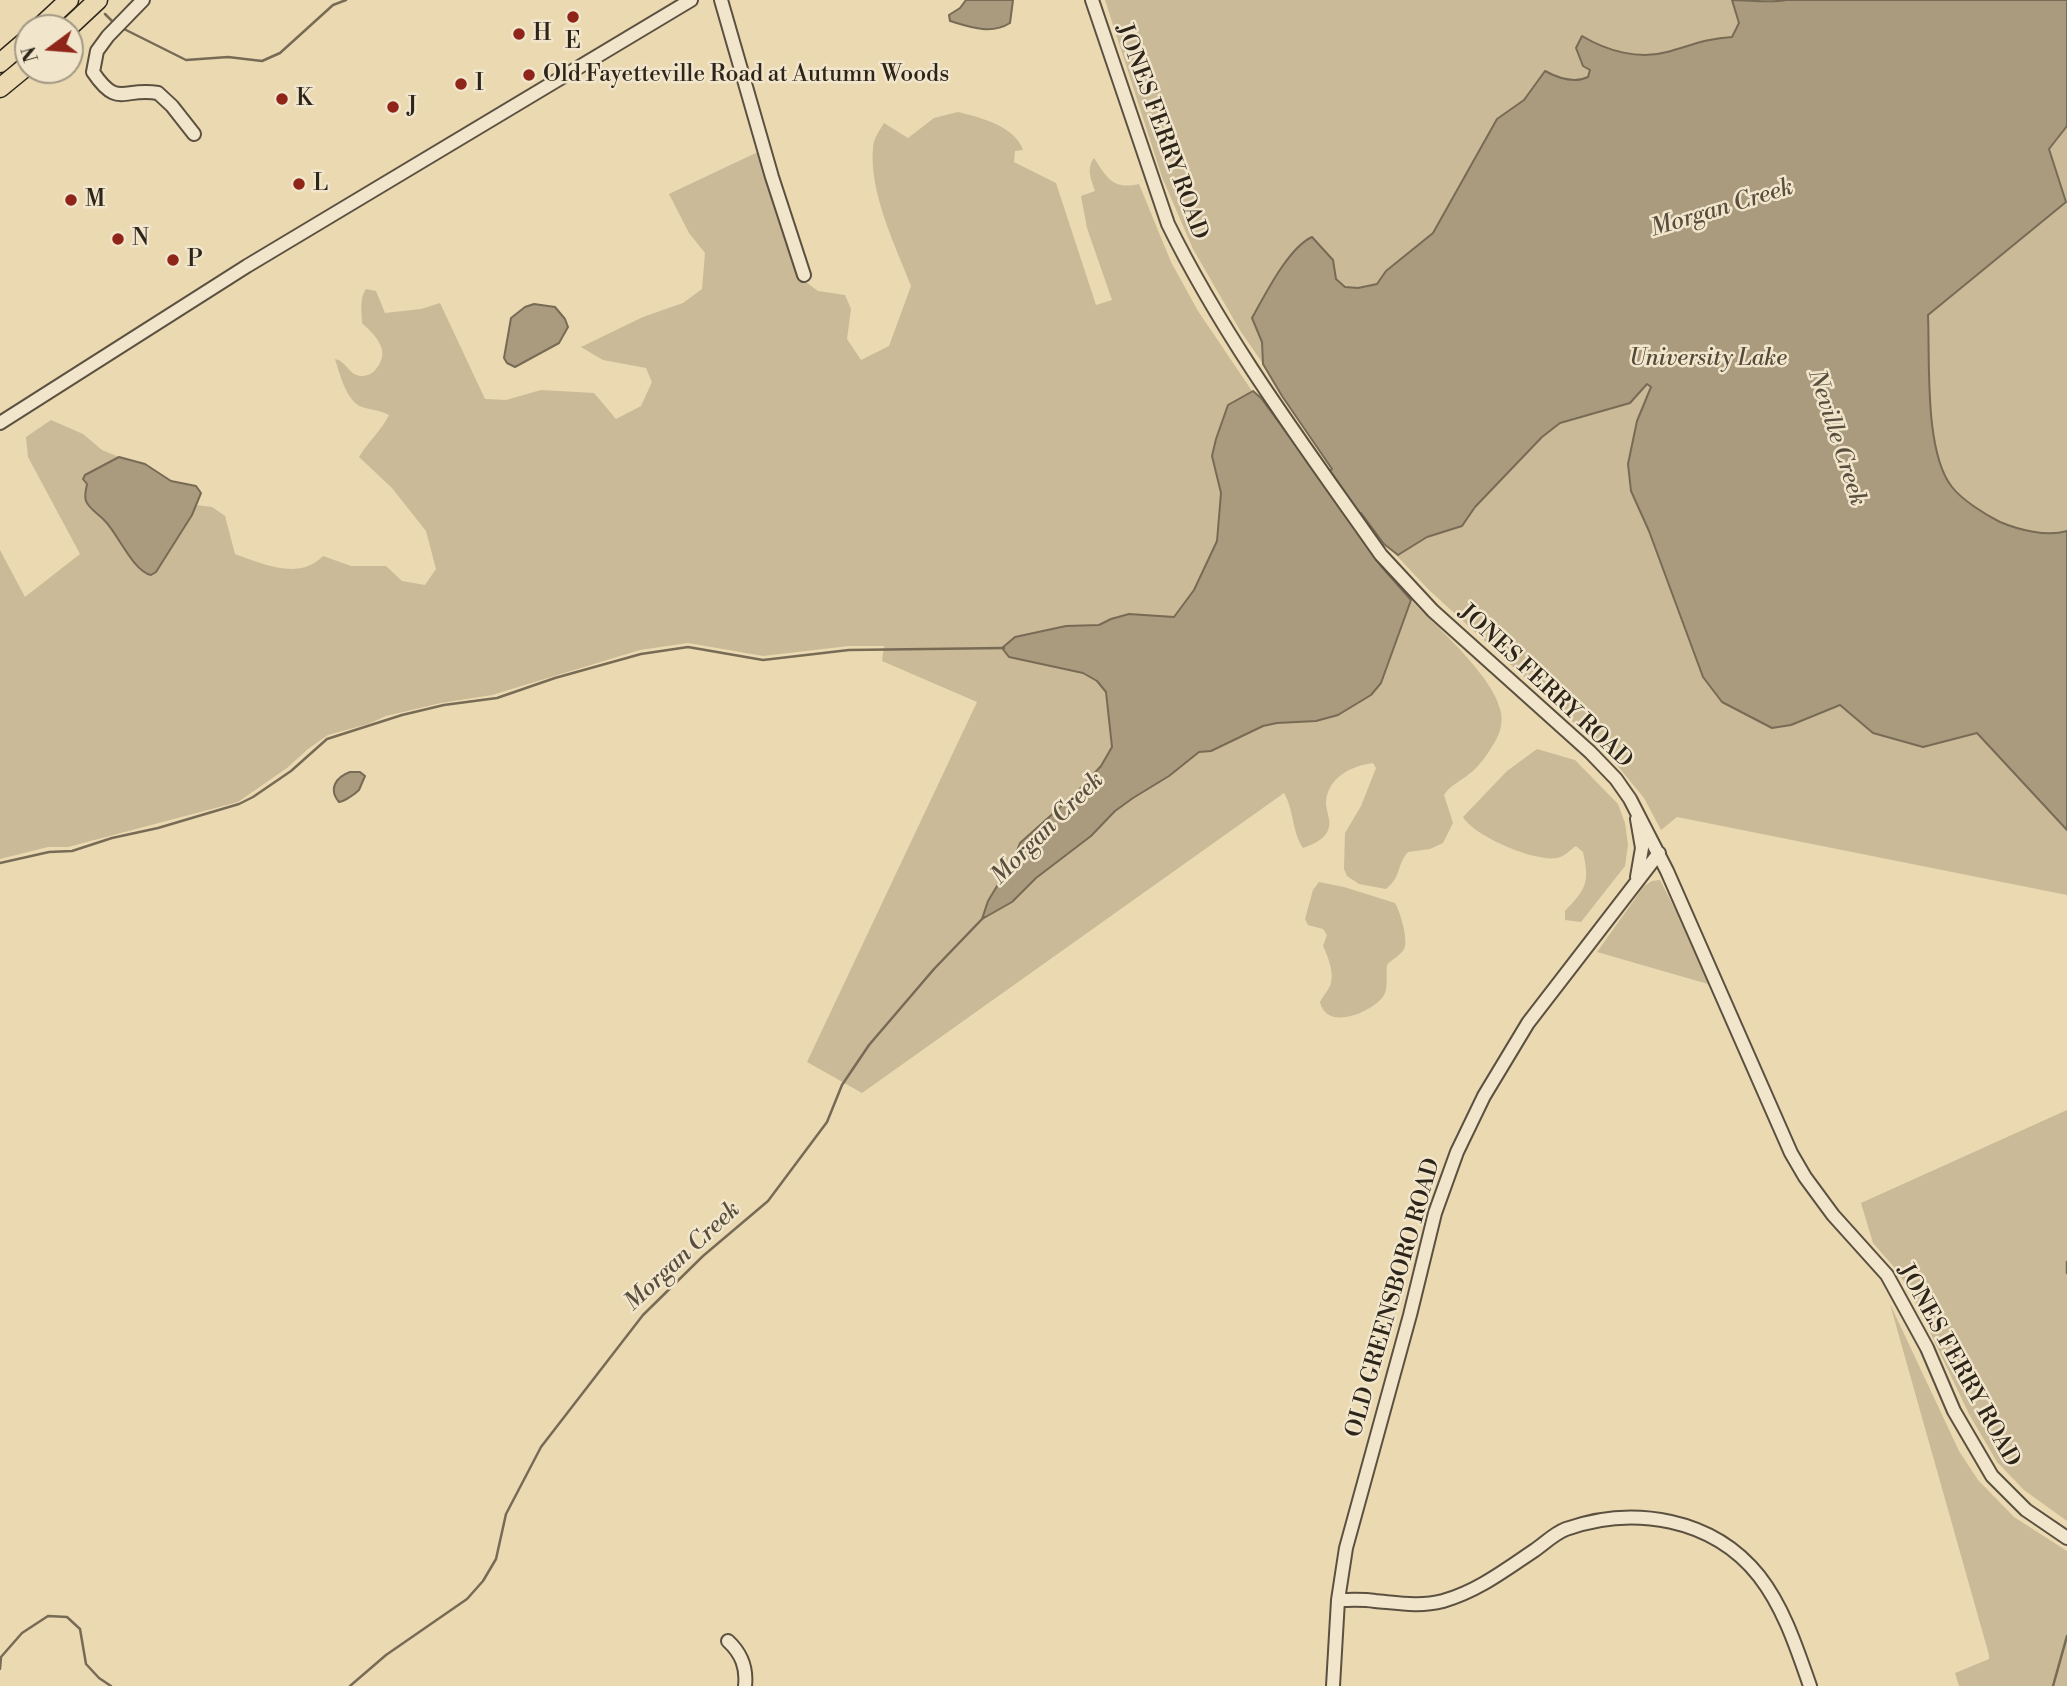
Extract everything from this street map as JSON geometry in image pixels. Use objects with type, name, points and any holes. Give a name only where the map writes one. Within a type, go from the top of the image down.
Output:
[{"type":"highway","points":[[54,14],[69,0]]},
{"type":"highway","points":[[83,14],[98,0]]},
{"type":"highway","points":[[0,63],[14,51]]},
{"type":"highway","points":[[0,88],[14,76]]},
{"type":"street","points":[[143,0],[97,51],[93,72],[113,95],[158,93],[194,134]]},
{"type":"street","points":[[0,423],[247,266],[691,0]]},
{"type":"street","points":[[721,0],[772,177],[804,275]]},
{"type":"street","name":"JONES FERRY ROAD","points":[[1092,0],[1168,224],[1201,287],[1288,421],[1381,555],[1433,611],[1590,752],[1630,799],[1658,853],[1791,1153],[1805,1177],[1832,1215],[1887,1275],[1927,1348],[1954,1411],[1992,1476],[2026,1510],[2067,1538]]},
{"type":"street","points":[[1630,799],[1641,839],[1641,864],[1636,882]]},
{"type":"street","name":"OLD GREENSBORO ROAD","points":[[1333,1686],[1338,1600],[1354,1516],[1393,1381],[1436,1213],[1457,1152],[1483,1096],[1522,1032],[1658,853]]},
{"type":"street","points":[[1338,1600],[1402,1605],[1442,1601],[1468,1593],[1486,1583],[1564,1530],[1616,1518],[1664,1520],[1709,1535],[1750,1565],[1761,1578],[1780,1611],[1810,1686]]},
{"type":"street","points":[[728,1642],[744,1664],[745,1686]]},
{"type":"green space","name":"University Lake","points":[[1105,0],[2067,0],[2067,895],[1677,817],[1661,830],[1644,798],[1607,753],[1428,589],[1396,555],[1241,332],[1193,249],[1162,177]]},
{"type":"green space","points":[[958,112],[1005,129],[1019,142],[1023,150],[1015,151],[1014,162],[1056,183],[1096,305],[1112,300],[1087,228],[1081,196],[1095,191],[1090,166],[1094,158],[1107,177],[1117,184],[1139,184],[1171,262],[1198,311],[1360,551],[1409,606],[1411,600],[1462,652],[1495,696],[1501,714],[1499,732],[1479,765],[1444,795],[1453,823],[1443,843],[1430,849],[1408,852],[1394,880],[1386,889],[1359,884],[1347,876],[1344,869],[1345,833],[1361,806],[1376,768],[1373,763],[1349,770],[1331,786],[1326,803],[1328,830],[1318,841],[1303,848],[1284,793],[862,1093],[807,1062],[977,702],[882,661],[884,646],[849,646],[763,656],[688,643],[640,650],[492,695],[386,716],[328,735],[238,802],[68,847],[48,847],[0,859],[0,550],[25,597],[80,554],[28,457],[26,437],[51,420],[83,434],[102,450],[119,457],[85,475],[87,504],[106,521],[146,574],[173,545],[196,505],[212,507],[225,516],[235,554],[257,562],[281,568],[303,568],[323,556],[351,566],[386,566],[402,581],[425,585],[436,569],[426,531],[392,488],[359,457],[389,415],[356,404],[344,386],[335,359],[354,374],[361,376],[373,372],[380,362],[380,345],[362,323],[362,301],[366,289],[376,291],[385,313],[421,309],[440,303],[485,399],[506,400],[541,390],[594,393],[616,419],[641,406],[652,382],[646,368],[603,360],[581,347],[643,317],[683,303],[702,289],[705,253],[689,233],[669,194],[760,151],[798,276],[818,291],[845,295],[851,309],[847,339],[861,360],[889,346],[911,286],[879,200],[873,165],[875,138],[884,123],[908,138],[934,118]]},
{"type":"green space","points":[[1537,749],[1575,760],[1618,804],[1625,823],[1628,845],[1625,866],[1581,922],[1565,920],[1565,911],[1578,897],[1584,885],[1586,871],[1583,852],[1576,846],[1565,855],[1547,858],[1520,852],[1479,832],[1463,817],[1507,771]]},
{"type":"green space","points":[[1660,880],[1708,984],[1597,952],[1644,886]]},
{"type":"green space","points":[[1319,882],[1395,903],[1403,926],[1404,949],[1387,965],[1385,993],[1373,1006],[1353,1016],[1332,1016],[1320,1002],[1329,988],[1332,976],[1323,946],[1327,935],[1323,929],[1308,925],[1305,919],[1313,890]]},
{"type":"green space","points":[[2067,1110],[2067,1521],[2024,1490],[1997,1462],[1969,1414],[1910,1290],[1873,1243],[1861,1203]]},
{"type":"green space","points":[[1890,1304],[1959,1451],[1978,1480],[2014,1517],[2067,1551],[2067,1686],[1959,1686],[1955,1673],[1989,1659],[1989,1655]]},
{"type":"water","points":[[966,0],[1013,0],[1010,23],[988,29],[950,21],[949,15]]},
{"type":"water","name":"University Lake","points":[[1732,0],[2067,0],[2067,126],[2049,149],[2066,202],[1928,315],[1933,429],[1943,471],[1952,487],[1974,507],[2008,525],[2042,533],[2067,531],[2067,830],[1977,733],[1923,747],[1873,733],[1840,705],[1791,725],[1772,728],[1722,702],[1703,677],[1649,531],[1631,491],[1628,464],[1637,421],[1651,387],[1647,384],[1630,403],[1560,423],[1542,437],[1475,507],[1462,526],[1427,537],[1398,555],[1384,544],[1361,513],[1352,524],[1381,566],[1411,600],[1381,683],[1371,695],[1338,715],[1316,721],[1263,726],[1211,751],[1199,752],[1169,776],[1115,811],[1091,836],[1036,878],[1012,902],[982,919],[988,901],[1020,843],[1076,793],[1101,766],[1112,747],[1106,692],[1097,681],[1083,673],[1009,657],[1002,648],[1015,637],[1066,626],[1099,625],[1129,614],[1174,617],[1194,590],[1217,541],[1221,493],[1212,456],[1216,439],[1228,405],[1253,391],[1320,478],[1332,469],[1263,364],[1262,342],[1252,318],[1294,251],[1312,237],[1333,260],[1336,279],[1345,287],[1358,288],[1377,284],[1386,271],[1433,233],[1497,119],[1524,100],[1545,71],[1566,79],[1588,77],[1590,70],[1583,66],[1576,48],[1582,36],[1612,50],[1645,55],[1732,37],[1739,23]]},
{"type":"water","points":[[534,304],[555,307],[568,327],[559,343],[515,367],[504,358],[511,318],[525,307]]},
{"type":"water","points":[[119,457],[145,464],[171,481],[196,486],[201,493],[192,515],[156,572],[151,575],[138,567],[103,518],[89,507],[85,499],[85,475]]},
{"type":"water","points":[[350,772],[360,772],[365,776],[359,790],[339,802],[334,793],[335,784]]},
{"type":"waterway","points":[[122,28],[186,60],[228,57],[262,61],[280,53],[333,5],[346,0]]},
{"type":"waterway","points":[[105,14],[113,22]]},
{"type":"waterway","points":[[0,863],[49,852],[72,851],[239,804],[291,771],[327,739],[402,715],[444,705],[497,698],[555,678],[641,654],[688,647],[763,660],[849,650],[1004,648]]},
{"type":"waterway","name":"Morgan Creek","points":[[350,1686],[386,1655],[467,1599],[483,1581],[496,1559],[506,1514],[541,1447],[643,1315],[703,1256],[768,1201],[827,1122],[842,1085],[869,1045],[934,969],[984,917]]},
{"type":"waterway","name":"Neville Creek","points":[[2067,1262],[2067,1273]]},
{"type":"waterway","name":"Morgan Creek","points":[[0,1669],[1,1657],[22,1633],[48,1616],[67,1617],[80,1629],[86,1664],[111,1686]]},
{"type":"waterway","name":"Neville Creek","points":[[2053,1686],[2067,1636]]},
{"type":"place","name":"E","points":[[573,17]]},
{"type":"place","name":"H","points":[[519,34]]},
{"type":"place","name":"Old Fayetteville Road at Autumn Woods","points":[[529,75]]},
{"type":"place","name":"I","points":[[461,84]]},
{"type":"place","name":"K","points":[[282,99]]},
{"type":"place","name":"J","points":[[393,107]]},
{"type":"place","name":"L","points":[[299,184]]},
{"type":"place","name":"M","points":[[71,200]]},
{"type":"place","name":"N","points":[[118,239]]},
{"type":"place","name":"P","points":[[173,260]]}]
